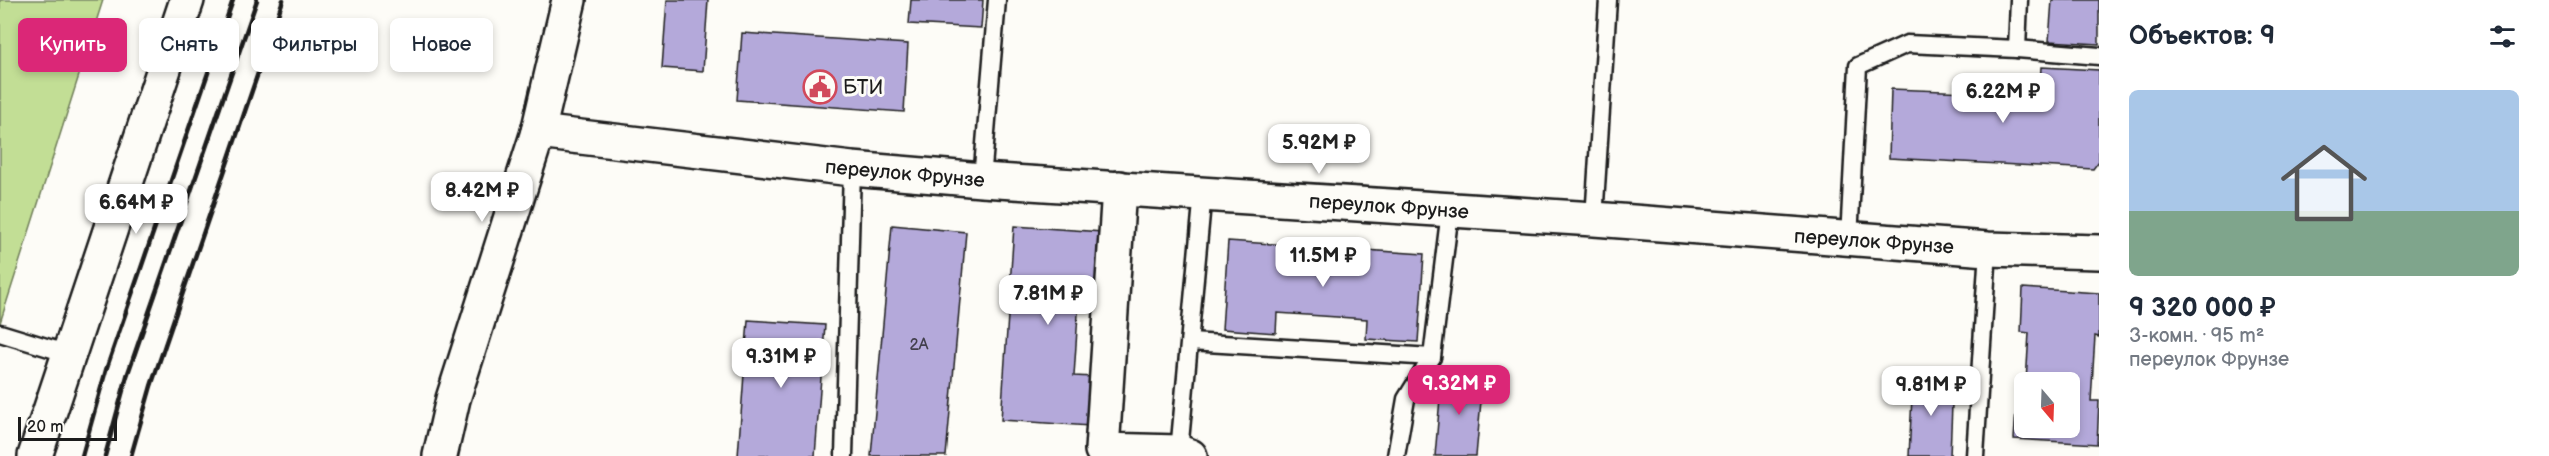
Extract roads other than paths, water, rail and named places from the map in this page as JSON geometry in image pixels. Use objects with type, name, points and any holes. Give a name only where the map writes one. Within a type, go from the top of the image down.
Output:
[{"type":"street","points":[[35,456],[187,0]]},
{"type":"street","points":[[440,456],[453,399],[538,132],[569,0]]},
{"type":"street","name":"переулок Фрунзе","points":[[538,132],[852,169],[982,180],[1203,192],[1988,249],[2099,252]]},
{"type":"street","points":[[1119,188],[1102,450],[1184,454]]},
{"type":"lane","points":[[982,180],[997,0]]},
{"type":"lane","points":[[1594,219],[1608,0]]},
{"type":"lane","points":[[2017,49],[2019,0]]},
{"type":"lane","points":[[1849,239],[1858,66],[1907,44],[2017,49],[2099,56]]},
{"type":"lane","points":[[844,456],[852,169]]},
{"type":"lane","points":[[1184,454],[1190,342],[1203,192]]},
{"type":"lane","points":[[1396,456],[1406,399],[1432,357],[1450,211]]},
{"type":"lane","points":[[1975,456],[1988,249]]},
{"type":"lane","points":[[0,333],[69,354]]},
{"type":"lane","points":[[1190,342],[1432,357]]},
{"type":"railway","points":[[82,456],[106,370],[233,0]]},
{"type":"railway","points":[[105,456],[127,376],[257,0]]},
{"type":"railway","points":[[131,456],[151,386],[283,0]]},
{"type":"place","name":"БТИ","points":[[820,87]]}]
